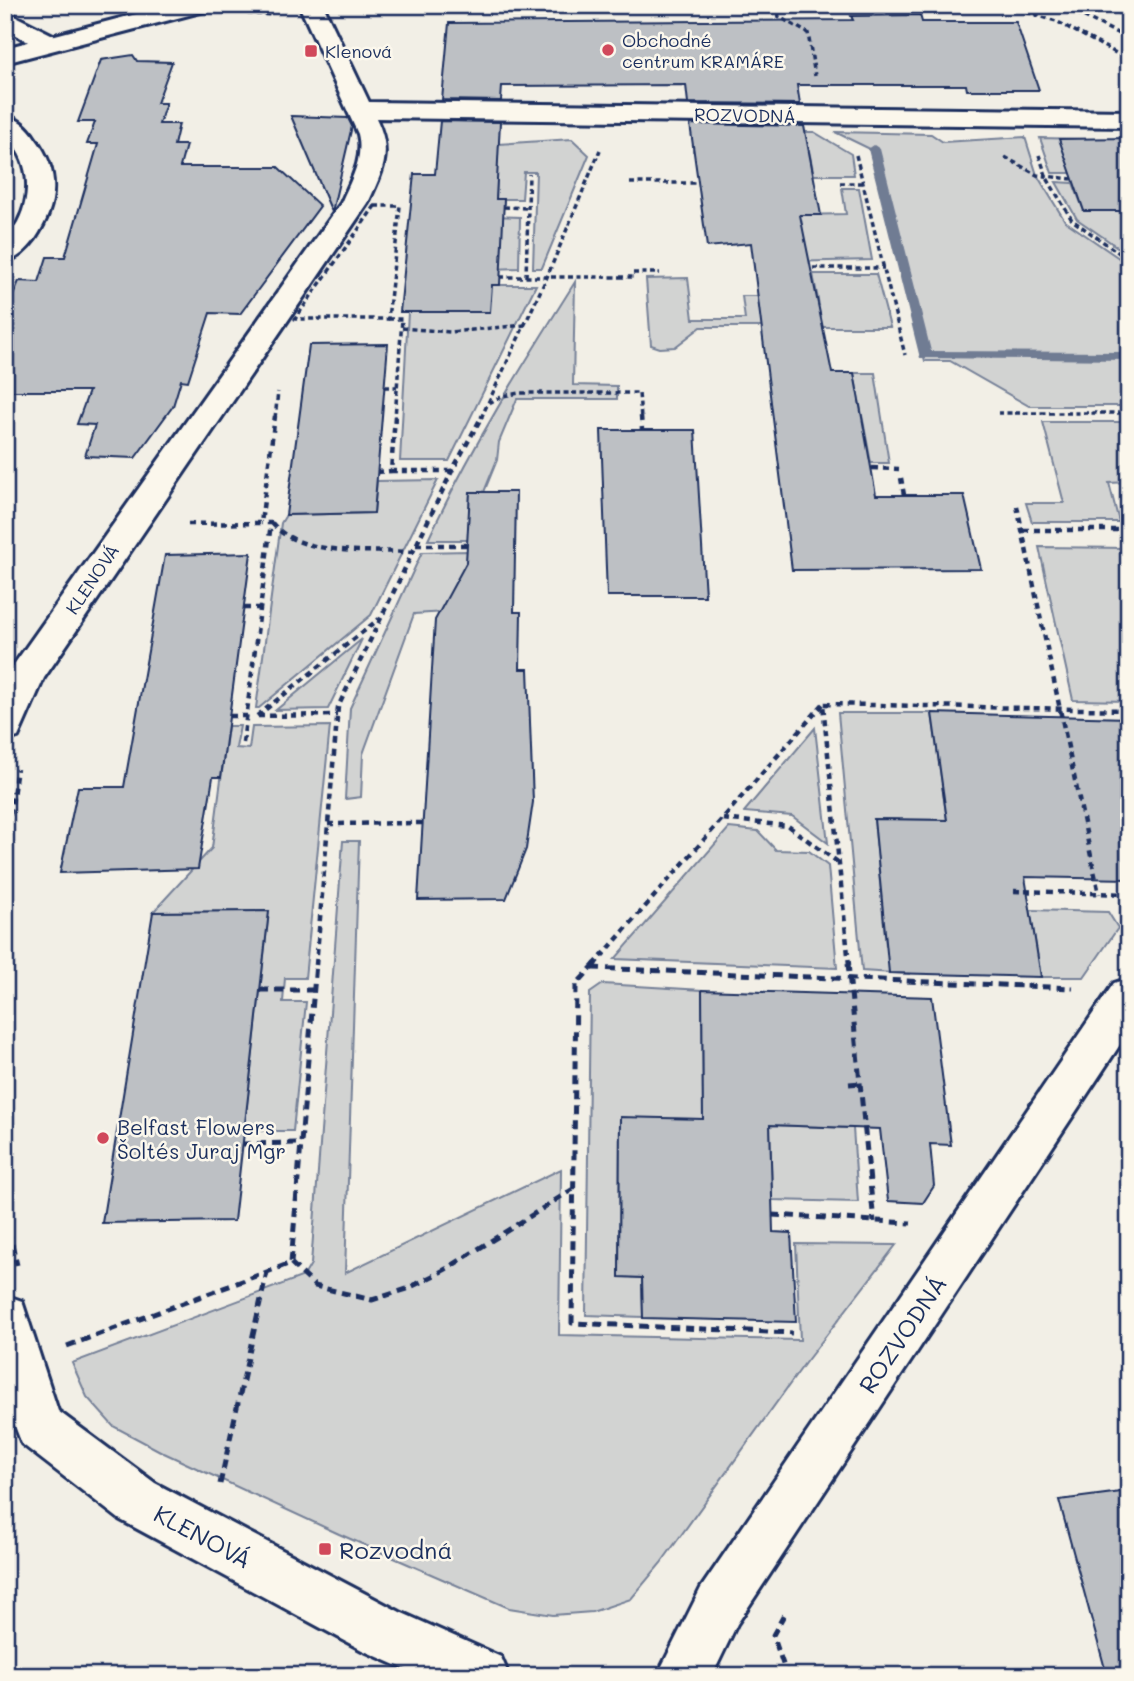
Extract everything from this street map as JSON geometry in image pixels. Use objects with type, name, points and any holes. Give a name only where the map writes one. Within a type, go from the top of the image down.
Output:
[{"type":"street","points":[[5,56],[200,5]]},
{"type":"street","name":"KLENOVÁ","points":[[5,726],[35,663],[354,203],[376,146],[362,110],[329,49],[311,5]]},
{"type":"street","points":[[5,18],[50,43]]},
{"type":"street","name":"ROZVODNÁ","points":[[362,110],[1129,119]]},
{"type":"street","points":[[5,122],[14,128],[33,152],[43,177],[39,204],[30,226],[5,254]]},
{"type":"street","name":"ROZVODNÁ","points":[[684,1676],[719,1606],[1129,996]]},
{"type":"street","name":"KLENOVÁ","points":[[11,1341],[39,1427],[137,1501],[381,1631],[482,1676]]},
{"type":"path","points":[[777,5],[779,16],[808,33],[820,102],[816,116],[817,128],[855,150],[905,355]]},
{"type":"path","points":[[1002,5],[1056,22],[1129,60]]},
{"type":"path","points":[[1076,5],[1075,12],[1129,39]]},
{"type":"path","points":[[1082,5],[1129,14]]},
{"type":"path","points":[[291,1263],[338,707],[452,471],[488,404],[547,277],[604,139]]},
{"type":"path","points":[[526,277],[529,174]]},
{"type":"path","points":[[1072,179],[1047,178],[1072,220],[1129,260]]},
{"type":"path","points":[[630,183],[697,183]]},
{"type":"path","points":[[840,183],[864,183]]},
{"type":"path","points":[[504,207],[528,208]]},
{"type":"path","points":[[813,268],[884,268]]},
{"type":"path","points":[[500,277],[660,273]]},
{"type":"path","points":[[388,319],[402,319],[391,471]]},
{"type":"path","points":[[402,328],[420,331],[480,331],[525,324]]},
{"type":"path","points":[[261,523],[279,386]]},
{"type":"path","points":[[385,387],[397,387]]},
{"type":"path","points":[[488,404],[503,396],[519,393],[639,393],[642,430]]},
{"type":"path","points":[[998,413],[1129,412]]},
{"type":"path","points":[[872,468],[899,468]]},
{"type":"path","points":[[377,472],[452,471]]},
{"type":"path","points":[[901,478],[904,495]]},
{"type":"path","points":[[1017,506],[1099,894]]},
{"type":"path","points":[[243,743],[271,523]]},
{"type":"path","points":[[182,524],[271,523],[280,533],[306,546],[412,552]]},
{"type":"path","points":[[1023,530],[1129,530]]},
{"type":"path","points":[[416,545],[467,545]]},
{"type":"path","points":[[244,608],[261,608]]},
{"type":"path","points":[[257,716],[380,618]]},
{"type":"path","points":[[823,704],[874,1222]]},
{"type":"path","points":[[792,1333],[572,1323],[576,985],[823,704],[1129,710]]},
{"type":"path","points":[[230,716],[337,715]]},
{"type":"path","points":[[1069,780],[1076,780]]},
{"type":"path","points":[[722,819],[788,826],[839,863]]},
{"type":"path","points":[[328,824],[422,823]]},
{"type":"path","points":[[1014,891],[1129,894]]},
{"type":"path","points":[[591,968],[1075,989]]},
{"type":"path","points":[[260,990],[314,990]]},
{"type":"path","points":[[849,1084],[861,1083]]},
{"type":"path","points":[[242,1144],[302,1143]]},
{"type":"path","points":[[291,1263],[315,1286],[372,1300],[407,1289],[448,1268],[573,1189]]},
{"type":"path","points":[[772,1215],[923,1224]]},
{"type":"path","points":[[11,1341],[267,1272],[291,1263]]},
{"type":"path","points":[[219,1489],[267,1272]]},
{"type":"path","points":[[787,1676],[773,1636],[791,1603]]},
{"type":"shaded area","points":[[693,132],[814,132],[851,154],[854,175],[814,175],[807,141],[760,141],[741,151],[693,151]]},
{"type":"shaded area","points":[[835,132],[931,134],[943,142],[1025,137],[1037,175],[1065,221],[1129,265],[1129,406],[1029,406],[950,361],[925,361],[870,149]]},
{"type":"shaded area","points":[[1040,138],[1083,139],[1095,173],[1052,173]]},
{"type":"shaded area","points":[[572,139],[589,155],[542,268],[533,268],[536,172],[524,172],[522,199],[496,199],[498,144]]},
{"type":"shaded area","points":[[1056,182],[1073,183],[1084,211],[1129,211],[1129,255],[1077,219]]},
{"type":"shaded area","points":[[842,188],[859,188],[872,260],[784,262],[798,215],[846,214]]},
{"type":"shaded area","points":[[495,216],[520,217],[519,268],[493,269]]},
{"type":"shaded area","points":[[813,274],[876,274],[890,327],[701,327],[675,347],[660,348],[651,345],[646,279],[688,278],[693,319],[745,319],[742,296],[765,296],[767,306],[819,305]]},
{"type":"shaded area","points":[[575,282],[573,385],[617,386],[617,399],[517,399],[499,442],[497,460],[484,492],[470,492],[468,540],[428,540],[479,441]]},
{"type":"shaded area","points":[[492,285],[536,285],[449,461],[400,461],[408,312]]},
{"type":"shaded area","points":[[854,373],[875,373],[889,463],[871,463]]},
{"type":"shaded area","points":[[1043,422],[1129,422],[1129,482],[1109,483],[1119,522],[1032,522],[1026,503],[1064,503]]},
{"type":"shaded area","points":[[438,480],[371,615],[256,708],[281,523],[286,515],[374,513],[377,481]]},
{"type":"shaded area","points":[[1039,547],[1129,548],[1129,701],[1073,700]]},
{"type":"shaded area","points":[[467,551],[466,563],[446,612],[414,614],[363,754],[361,797],[345,799],[350,708],[422,552]]},
{"type":"shaded area","points":[[362,639],[328,709],[276,710]]},
{"type":"shaded area","points":[[838,713],[932,713],[947,820],[874,819],[886,946],[905,945],[909,974],[862,971]]},
{"type":"shaded area","points":[[228,726],[240,726],[236,748],[249,749],[252,727],[330,726],[305,978],[285,978],[283,1002],[306,1002],[293,1131],[244,1131],[269,911],[153,912],[212,848]]},
{"type":"shaded area","points":[[815,728],[828,843],[792,816],[744,812]]},
{"type":"shaded area","points":[[729,828],[758,831],[776,850],[809,851],[828,866],[837,968],[615,959]]},
{"type":"shaded area","points":[[343,841],[359,841],[345,1273],[561,1169],[559,1335],[800,1340],[796,1244],[896,1245],[805,1363],[661,1563],[631,1599],[592,1612],[553,1615],[509,1608],[339,1534],[164,1453],[113,1426],[87,1397],[72,1363],[304,1276],[311,1264]]},
{"type":"shaded area","points":[[1030,910],[1108,912],[1118,928],[1084,977],[1041,977]]},
{"type":"shaded area","points":[[603,984],[702,990],[703,1119],[620,1118],[619,1276],[642,1278],[643,1317],[586,1315],[590,993]]},
{"type":"shaded area","points":[[770,1125],[853,1128],[858,1202],[772,1200]]},
{"type":"building","points":[[920,15],[922,22],[1016,22],[1039,90],[967,90],[966,85],[797,85],[800,104],[688,103],[686,85],[502,86],[501,101],[442,100],[449,23],[853,20],[851,16]]},
{"type":"building","points":[[133,55],[137,61],[172,62],[157,103],[166,103],[159,124],[179,124],[174,145],[186,145],[180,167],[278,167],[320,206],[240,314],[210,313],[188,381],[181,380],[173,406],[135,458],[85,456],[95,425],[77,424],[89,391],[5,391],[5,315],[19,281],[39,282],[47,257],[65,257],[98,144],[87,144],[95,122],[78,122],[101,60]]},
{"type":"building","points":[[291,116],[348,118],[352,126],[332,212]]},
{"type":"building","points":[[440,121],[500,122],[496,199],[504,199],[500,285],[492,285],[490,312],[400,312],[414,174],[435,174]]},
{"type":"building","points":[[690,124],[804,126],[821,215],[800,215],[832,373],[854,373],[876,495],[964,495],[981,569],[792,570],[751,243],[707,247]]},
{"type":"building","points":[[1129,138],[1129,211],[1084,211],[1059,139]]},
{"type":"building","points":[[388,344],[374,513],[286,515],[309,345]]},
{"type":"building","points":[[601,430],[695,430],[705,596],[607,596]]},
{"type":"building","points":[[470,492],[516,492],[514,612],[521,612],[520,669],[528,669],[533,802],[526,849],[506,899],[418,900],[435,620],[466,563]]},
{"type":"building","points":[[251,553],[221,777],[213,777],[198,869],[60,873],[78,787],[124,787],[165,555]]},
{"type":"building","points":[[932,713],[1129,718],[1129,879],[1025,877],[1041,977],[889,973],[874,819],[947,820]]},
{"type":"building","points":[[269,911],[234,1221],[102,1223],[153,912]]},
{"type":"building","points":[[702,990],[932,997],[951,1145],[930,1144],[934,1186],[923,1203],[888,1201],[880,1129],[770,1125],[773,1232],[791,1233],[796,1322],[643,1318],[642,1278],[619,1277],[620,1117],[703,1119]]},
{"type":"building","points":[[1129,1491],[1129,1676],[1107,1676],[1059,1500]]},
{"type":"waterway","points":[[874,149],[925,355],[1129,356]]},
{"type":"place","name":"Obchodné centrum KRAMÁRE","points":[[608,50]]},
{"type":"place","name":"Klenová","points":[[311,51]]},
{"type":"place","name":"Belfast Flowers Šoltés Juraj Mgr","points":[[103,1138]]},
{"type":"place","name":"Rozvodná","points":[[325,1549]]}]
